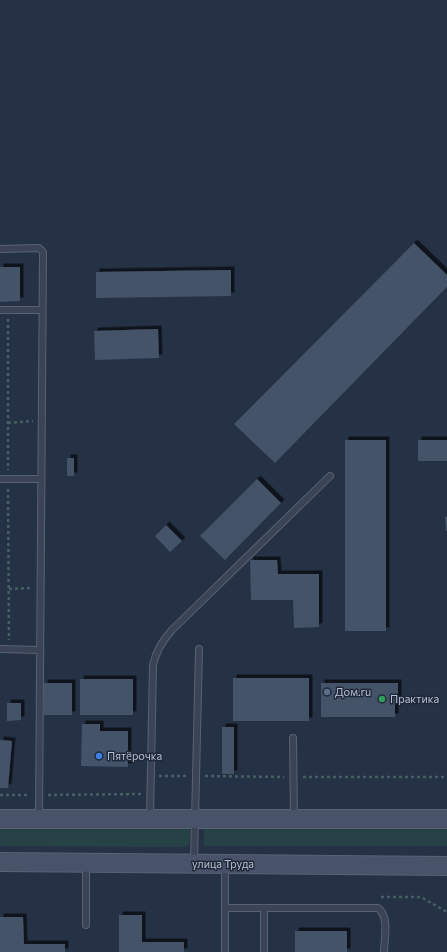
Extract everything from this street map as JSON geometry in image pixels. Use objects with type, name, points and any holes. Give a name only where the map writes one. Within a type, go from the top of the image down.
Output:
[{"type":"main road","points":[[0,818],[447,819]]},
{"type":"main road","name":"улица Труда","points":[[0,862],[447,866]]},
{"type":"lane","points":[[0,249],[39,248],[43,252],[39,818]]},
{"type":"lane","points":[[0,310],[42,310]]},
{"type":"lane","points":[[150,819],[153,665],[155,653],[172,630],[330,476]]},
{"type":"lane","points":[[0,479],[41,479]]},
{"type":"lane","points":[[0,649],[40,650]]},
{"type":"lane","points":[[194,864],[199,649]]},
{"type":"lane","points":[[294,738],[294,819]]},
{"type":"lane","points":[[86,862],[86,924]]},
{"type":"lane","points":[[225,864],[225,952]]},
{"type":"lane","points":[[225,908],[378,908],[382,911],[385,920],[384,952]]},
{"type":"lane","points":[[264,908],[264,952]]},
{"type":"path","points":[[8,423],[41,420]]},
{"type":"path","points":[[9,589],[40,588]]},
{"type":"path","points":[[0,795],[151,794]]},
{"type":"green space","points":[[204,826],[447,826],[447,846],[204,846]]},
{"type":"green space","points":[[185,827],[190,830],[189,845],[185,847],[0,846],[0,828]]},
{"type":"building","points":[[414,243],[447,275],[447,287],[275,463],[234,424]]},
{"type":"building","points":[[0,267],[20,267],[20,301],[0,302]]},
{"type":"building","points":[[231,270],[231,296],[96,298],[96,272]]},
{"type":"building","points":[[158,329],[159,358],[95,360],[94,331]]},
{"type":"building","points":[[345,440],[386,440],[386,631],[345,631]]},
{"type":"building","points":[[418,440],[447,440],[447,461],[418,461]]},
{"type":"building","points":[[67,458],[74,458],[74,476],[67,476]]},
{"type":"building","points":[[257,479],[281,503],[225,560],[200,536]]},
{"type":"building","points":[[445,517],[447,517],[447,531],[446,531]]},
{"type":"building","points":[[166,525],[182,541],[170,552],[155,536]]},
{"type":"building","points":[[250,560],[277,560],[278,574],[319,574],[319,627],[294,628],[293,600],[251,600]]},
{"type":"building","points":[[233,678],[309,678],[309,721],[233,721]]},
{"type":"building","points":[[80,679],[133,679],[133,715],[80,715]]},
{"type":"building","points":[[44,683],[72,683],[72,715],[44,715]]},
{"type":"building","points":[[321,683],[398,683],[398,702],[395,702],[395,717],[321,717]]},
{"type":"building","points":[[7,703],[21,703],[21,720],[7,721]]},
{"type":"building","points":[[82,724],[100,724],[100,731],[128,731],[128,767],[81,766]]},
{"type":"building","points":[[222,727],[234,727],[234,774],[222,774]]},
{"type":"building","points":[[0,740],[12,741],[8,788],[0,788]]},
{"type":"building","points":[[119,915],[142,915],[142,942],[184,942],[184,952],[119,952]]},
{"type":"building","points":[[0,917],[23,917],[24,944],[65,944],[65,952],[0,952]]},
{"type":"building","points":[[295,931],[347,931],[347,952],[295,952]]},
{"type":"place","name":"Дом.ru","points":[[327,692]]},
{"type":"place","name":"Практика","points":[[382,699]]},
{"type":"place","name":"Пятёрочка","points":[[99,756]]}]
